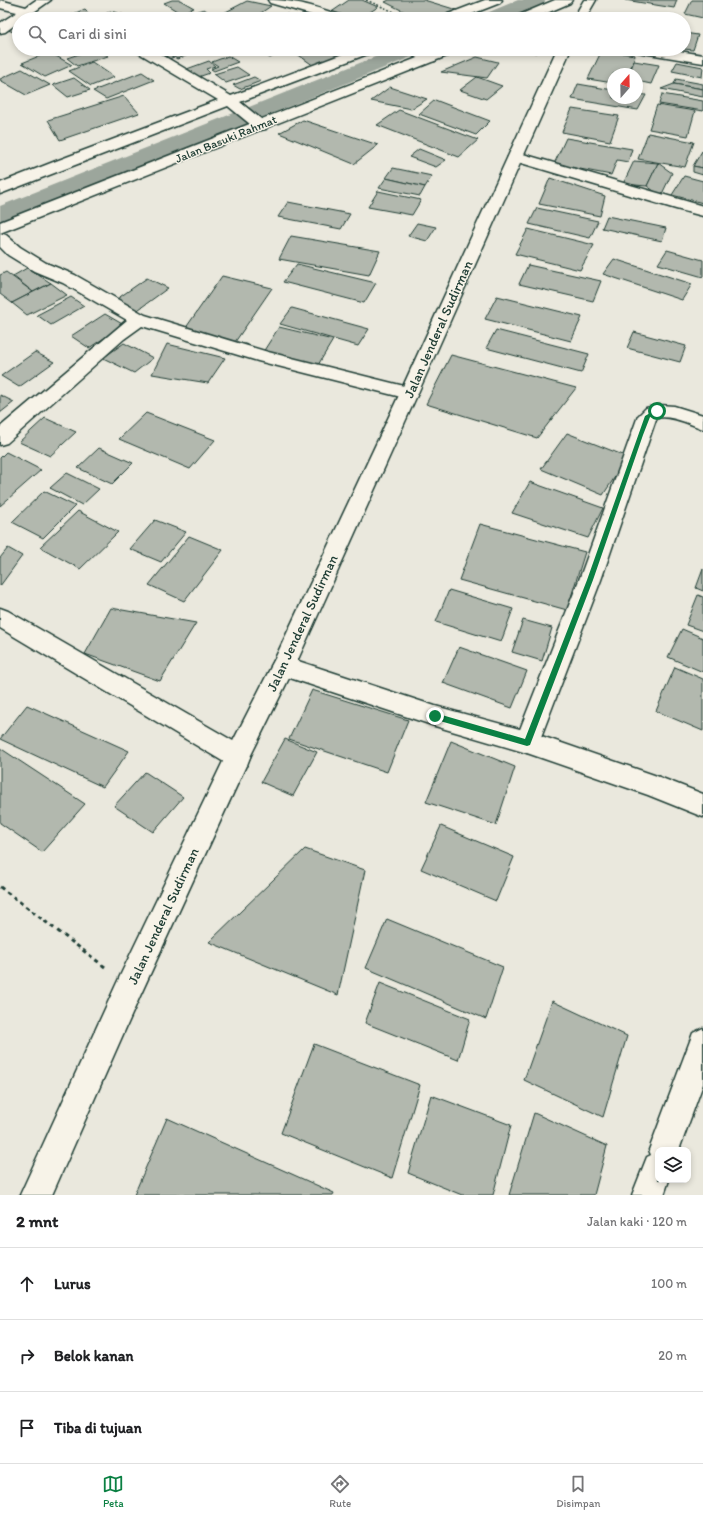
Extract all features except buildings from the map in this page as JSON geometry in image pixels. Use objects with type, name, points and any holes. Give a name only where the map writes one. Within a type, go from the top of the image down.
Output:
[{"type":"main road","points":[[0,4],[26,11],[45,0]]},
{"type":"main road","points":[[274,0],[320,12]]},
{"type":"main road","points":[[466,12],[496,0]]},
{"type":"main road","points":[[538,12],[566,0]]},
{"type":"main road","points":[[583,12],[590,0]]},
{"type":"main road","points":[[0,29],[12,21]]},
{"type":"main road","points":[[154,56],[230,101],[255,121]]},
{"type":"main road","points":[[0,189],[62,164],[349,56]]},
{"type":"main road","name":"Jalan Basuki Rahmat","points":[[0,228],[413,56]]},
{"type":"main road","name":"Jalan Jenderal Sudirman","points":[[36,1195],[130,986],[238,757],[283,666],[409,393],[561,56]]},
{"type":"main road","points":[[685,56],[703,59]]},
{"type":"main road","points":[[516,157],[703,211]]},
{"type":"main road","points":[[0,238],[14,251],[40,267],[69,279],[139,319],[264,357],[409,393]]},
{"type":"main road","points":[[0,438],[139,319]]},
{"type":"main road","points":[[527,742],[590,580],[648,416],[653,412],[662,411],[703,422]]},
{"type":"main road","points":[[0,617],[238,757]]},
{"type":"main road","points":[[283,666],[435,716],[527,742],[654,786],[703,806]]},
{"type":"main road","points":[[665,1147],[703,1043]]},
{"type":"main road","points":[[648,1195],[655,1176]]},
{"type":"path","points":[[366,0],[394,12]]},
{"type":"path","points":[[0,887],[130,986]]},
{"type":"waterway","points":[[506,12],[536,0]]},
{"type":"waterway","points":[[0,215],[397,56]]},
{"type":"route","points":[[435,716],[527,742],[590,580],[640,435],[650,413],[657,411]]}]
